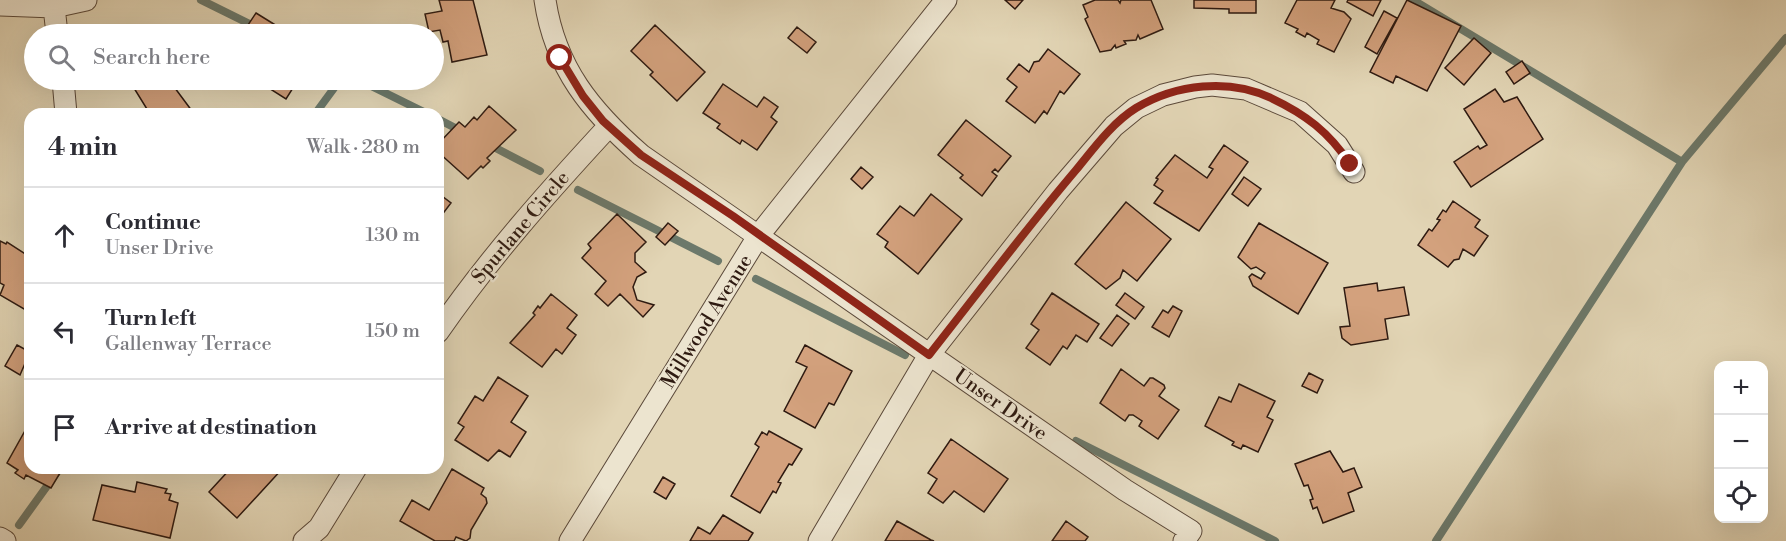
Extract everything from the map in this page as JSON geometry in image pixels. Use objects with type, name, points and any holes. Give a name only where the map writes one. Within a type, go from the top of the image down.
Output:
[{"type":"street","points":[[0,5],[54,7],[86,0]]},
{"type":"street","name":"Unser Drive","points":[[545,0],[560,58],[583,96],[609,126],[641,155],[1188,536]]},
{"type":"street","name":"Millwood Avenue","points":[[570,541],[759,235],[946,0]]},
{"type":"street","points":[[54,7],[56,24]]},
{"type":"street","points":[[819,541],[929,355],[1058,191],[1114,126],[1136,108],[1163,95],[1212,85],[1246,89],[1265,95],[1300,112],[1322,129],[1337,145],[1354,172]]},
{"type":"street","points":[[64,90],[65,108]]},
{"type":"street","name":"Spurlane Circle","points":[[444,323],[469,287],[525,217],[609,126]]},
{"type":"street","points":[[304,541],[319,528],[352,474]]},
{"type":"street","points":[[0,538],[5,541]]},
{"type":"building","points":[[439,0],[473,0],[487,55],[452,62],[448,41],[444,42],[444,24],[427,24],[425,14],[442,11]]},
{"type":"building","points":[[1005,0],[1023,0],[1015,9]]},
{"type":"building","points":[[1095,0],[1118,0],[1120,3],[1121,0],[1151,0],[1163,29],[1140,39],[1138,35],[1136,40],[1124,41],[1126,44],[1116,48],[1115,45],[1111,50],[1100,52],[1085,19],[1088,17],[1083,5]]},
{"type":"building","points":[[1194,0],[1256,0],[1256,13],[1229,13],[1229,9],[1194,8]]},
{"type":"building","points":[[1297,0],[1335,0],[1331,8],[1344,12],[1351,19],[1334,52],[1317,44],[1319,40],[1307,33],[1305,37],[1296,32],[1298,29],[1285,23]]},
{"type":"building","points":[[1348,0],[1381,0],[1373,16],[1347,2]]},
{"type":"building","points":[[1407,0],[1461,26],[1427,91],[1396,76],[1393,83],[1370,72]]},
{"type":"building","points":[[1384,11],[1397,18],[1377,54],[1365,47]]},
{"type":"building","points":[[256,13],[274,24],[249,24]]},
{"type":"building","points":[[655,25],[705,72],[677,101],[650,75],[653,72],[631,51]]},
{"type":"building","points":[[797,27],[816,42],[807,53],[788,38]]},
{"type":"building","points":[[1474,38],[1491,53],[1464,85],[1445,68]]},
{"type":"building","points":[[1048,49],[1080,74],[1064,94],[1060,91],[1047,114],[1044,111],[1035,123],[1006,101],[1017,87],[1007,79],[1019,64],[1029,72],[1034,62],[1039,61]]},
{"type":"building","points":[[1522,61],[1530,73],[1514,84],[1506,72]]},
{"type":"building","points":[[723,84],[757,107],[764,97],[778,107],[771,117],[777,122],[757,150],[742,140],[740,144],[717,128],[720,124],[703,113]]},
{"type":"building","points":[[1495,89],[1504,102],[1517,97],[1543,139],[1471,187],[1454,162],[1478,146],[1480,149],[1487,145],[1464,109]]},
{"type":"building","points":[[135,90],[176,90],[190,108],[146,108]]},
{"type":"building","points":[[272,90],[292,90],[286,99]]},
{"type":"building","points":[[489,106],[516,130],[487,158],[490,161],[483,168],[481,166],[468,179],[444,157],[444,138],[459,122],[465,127],[474,117],[477,120]]},
{"type":"building","points":[[966,120],[1011,156],[998,172],[995,169],[992,172],[997,176],[982,196],[960,178],[963,175],[938,155]]},
{"type":"building","points":[[1224,145],[1248,162],[1199,231],[1154,203],[1163,191],[1154,185],[1158,179],[1156,178],[1175,155],[1207,178],[1213,169],[1209,167]]},
{"type":"building","points":[[861,167],[873,177],[862,189],[851,179]]},
{"type":"building","points":[[1244,177],[1261,189],[1248,206],[1232,194]]},
{"type":"building","points":[[931,194],[962,219],[918,274],[885,247],[888,242],[877,234],[900,206],[914,216]]},
{"type":"building","points":[[444,198],[451,203],[444,212]]},
{"type":"building","points":[[1453,201],[1480,220],[1475,227],[1488,236],[1474,256],[1463,249],[1459,259],[1454,260],[1448,267],[1418,245],[1429,229],[1432,231],[1440,220],[1437,219],[1443,210],[1446,212]]},
{"type":"building","points":[[1126,202],[1171,239],[1137,281],[1123,270],[1120,278],[1106,289],[1075,264]]},
{"type":"building","points":[[617,214],[646,242],[635,253],[635,262],[646,272],[637,277],[633,287],[637,300],[654,305],[643,317],[620,294],[608,306],[595,294],[606,281],[582,258],[591,248],[588,244]]},
{"type":"building","points":[[668,223],[678,231],[665,245],[656,237]]},
{"type":"building","points":[[1259,223],[1328,263],[1298,314],[1253,286],[1249,277],[1252,274],[1261,279],[1265,273],[1256,267],[1251,269],[1238,257]]},
{"type":"building","points":[[0,241],[6,244],[7,242],[24,253],[24,309],[0,295],[4,285],[0,283]]},
{"type":"building","points":[[1377,283],[1378,291],[1404,287],[1409,315],[1385,319],[1388,339],[1351,345],[1342,338],[1340,327],[1350,326],[1344,288]]},
{"type":"building","points":[[1052,293],[1099,324],[1087,342],[1076,335],[1067,349],[1063,346],[1050,365],[1026,348],[1039,330],[1031,324]]},
{"type":"building","points":[[1125,293],[1144,307],[1135,319],[1116,305]]},
{"type":"building","points":[[551,294],[577,315],[567,328],[576,335],[562,354],[556,349],[542,367],[510,343],[535,315],[533,313],[538,306],[540,308]]},
{"type":"building","points":[[1173,306],[1182,311],[1169,337],[1152,327],[1163,310],[1168,313]]},
{"type":"building","points":[[1117,315],[1129,324],[1112,346],[1100,338]]},
{"type":"building","points":[[17,345],[24,349],[24,366],[20,375],[5,366]]},
{"type":"building","points":[[805,345],[852,371],[834,405],[829,403],[815,428],[784,411],[807,367],[796,362]]},
{"type":"building","points":[[1121,369],[1144,386],[1150,378],[1164,385],[1165,388],[1159,396],[1179,410],[1158,439],[1139,426],[1142,421],[1133,415],[1129,415],[1125,421],[1100,403]]},
{"type":"building","points":[[1309,373],[1323,380],[1317,393],[1302,386]]},
{"type":"building","points":[[498,377],[528,396],[511,422],[526,432],[510,457],[499,450],[488,461],[455,440],[464,427],[458,423],[475,396],[483,401]]},
{"type":"building","points":[[1239,384],[1275,401],[1267,417],[1273,420],[1258,452],[1243,445],[1241,449],[1232,445],[1234,442],[1205,426],[1219,397],[1231,402]]},
{"type":"building","points":[[769,431],[802,449],[792,465],[789,464],[778,482],[781,483],[776,493],[773,491],[760,513],[731,496],[759,447],[755,444],[762,432],[767,435]]},
{"type":"building","points":[[24,433],[24,474],[59,474],[51,488],[26,475],[24,479],[15,473],[18,470],[7,463]]},
{"type":"building","points":[[951,439],[1008,479],[984,512],[954,491],[943,503],[928,493],[937,479],[928,473]]},
{"type":"building","points":[[1330,451],[1343,472],[1354,468],[1362,487],[1348,493],[1354,511],[1323,523],[1317,507],[1313,509],[1310,500],[1313,499],[1308,485],[1304,486],[1295,464]]},
{"type":"building","points":[[452,469],[484,488],[481,494],[486,498],[487,503],[471,530],[470,538],[466,541],[456,537],[454,541],[435,541],[400,521],[412,500],[429,510]]},
{"type":"building","points":[[226,474],[277,474],[237,518],[209,492]]},
{"type":"building","points":[[663,477],[675,484],[666,499],[654,492]]},
{"type":"building","points":[[137,482],[167,489],[165,493],[171,494],[169,500],[178,503],[170,538],[93,520],[102,485],[135,492]]},
{"type":"building","points":[[723,515],[753,533],[748,541],[690,541],[698,527],[710,534]]},
{"type":"building","points":[[897,521],[931,540],[934,541],[885,541]]},
{"type":"building","points":[[1066,521],[1088,537],[1085,541],[1052,541]]},
{"type":"waterway","points":[[201,0],[250,24]]},
{"type":"waterway","points":[[1413,0],[1682,162]]},
{"type":"waterway","points":[[1436,541],[1682,162],[1786,38]]},
{"type":"waterway","points":[[319,108],[333,90]]},
{"type":"waterway","points":[[379,90],[416,108]]},
{"type":"waterway","points":[[444,122],[461,131]]},
{"type":"waterway","points":[[488,144],[540,171]]},
{"type":"waterway","points":[[578,190],[718,261]]},
{"type":"waterway","points":[[756,279],[905,355]]},
{"type":"waterway","points":[[1076,441],[1275,541]]},
{"type":"waterway","points":[[19,525],[56,474]]},
{"type":"route","points":[[560,58],[583,96],[603,121],[641,155],[733,216],[929,355],[1058,191],[1114,126],[1136,108],[1163,95],[1212,85],[1246,89],[1265,95],[1300,112],[1322,129],[1350,164]]}]
